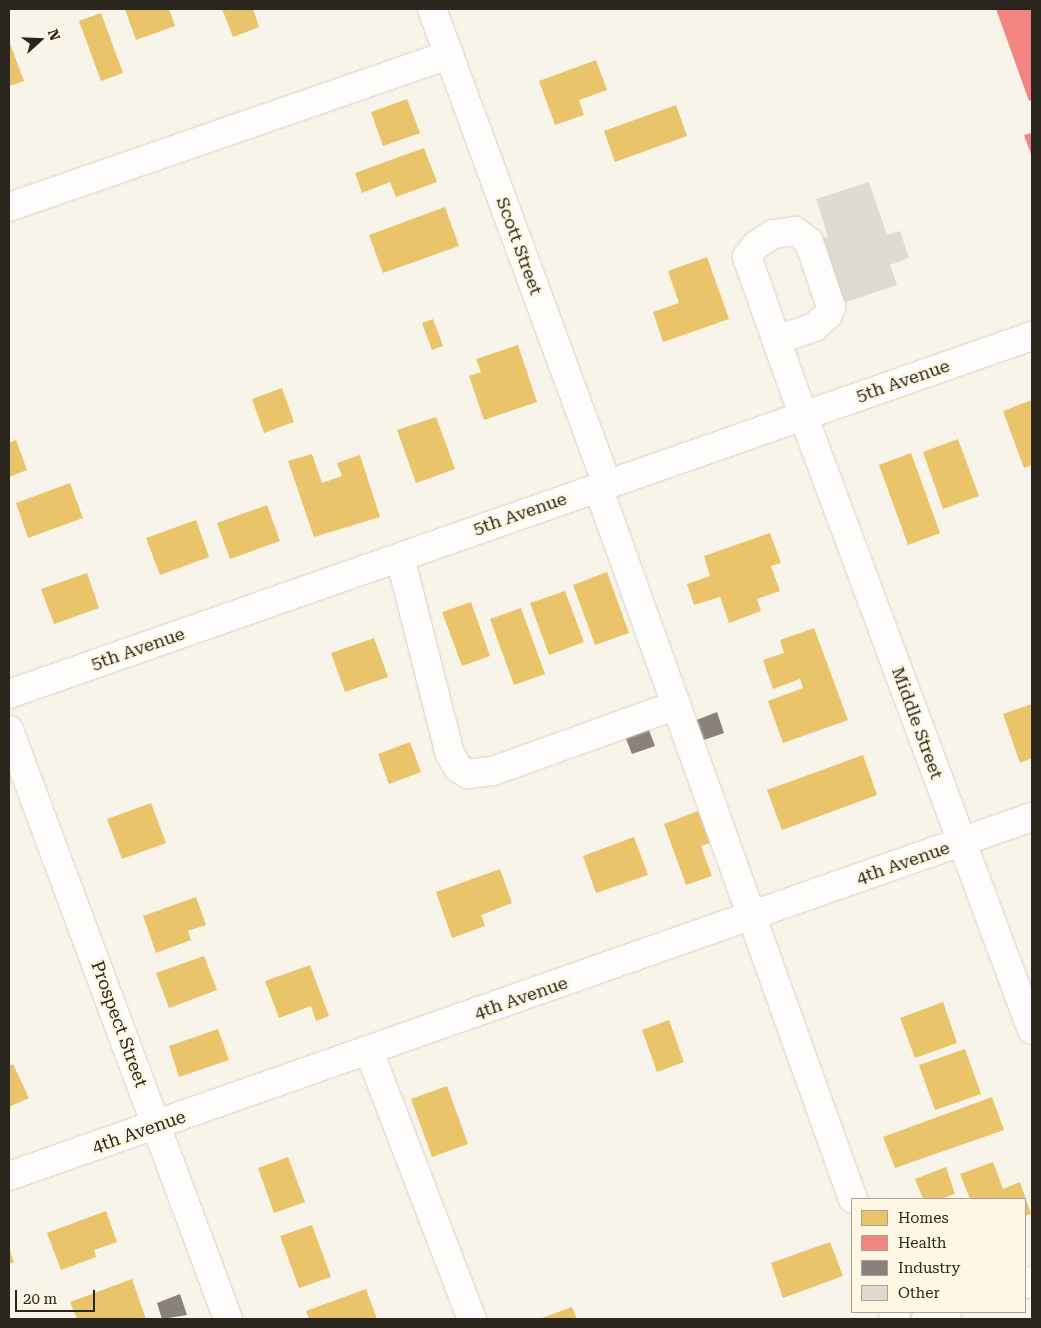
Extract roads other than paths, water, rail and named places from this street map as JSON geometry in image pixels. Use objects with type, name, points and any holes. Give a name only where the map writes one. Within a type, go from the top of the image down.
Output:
[{"type":"street","name":"Scott Street","points":[[432,9],[602,485],[676,705],[853,1198]]},
{"type":"street","points":[[9,207],[449,54]]},
{"type":"street","name":"5th Avenue","points":[[9,694],[1032,336]]},
{"type":"street","name":"Middle Street","points":[[777,340],[803,415],[1032,1030]]},
{"type":"street","points":[[400,557],[450,754],[458,768],[468,774],[493,771],[676,705]]},
{"type":"street","name":"Prospect Street","points":[[9,730],[228,1319]]},
{"type":"street","name":"4th Avenue","points":[[9,1176],[157,1126],[1032,817]]},
{"type":"street","points":[[369,1051],[472,1319]]},
{"type":"street","points":[[926,1319],[944,1313]]}]
